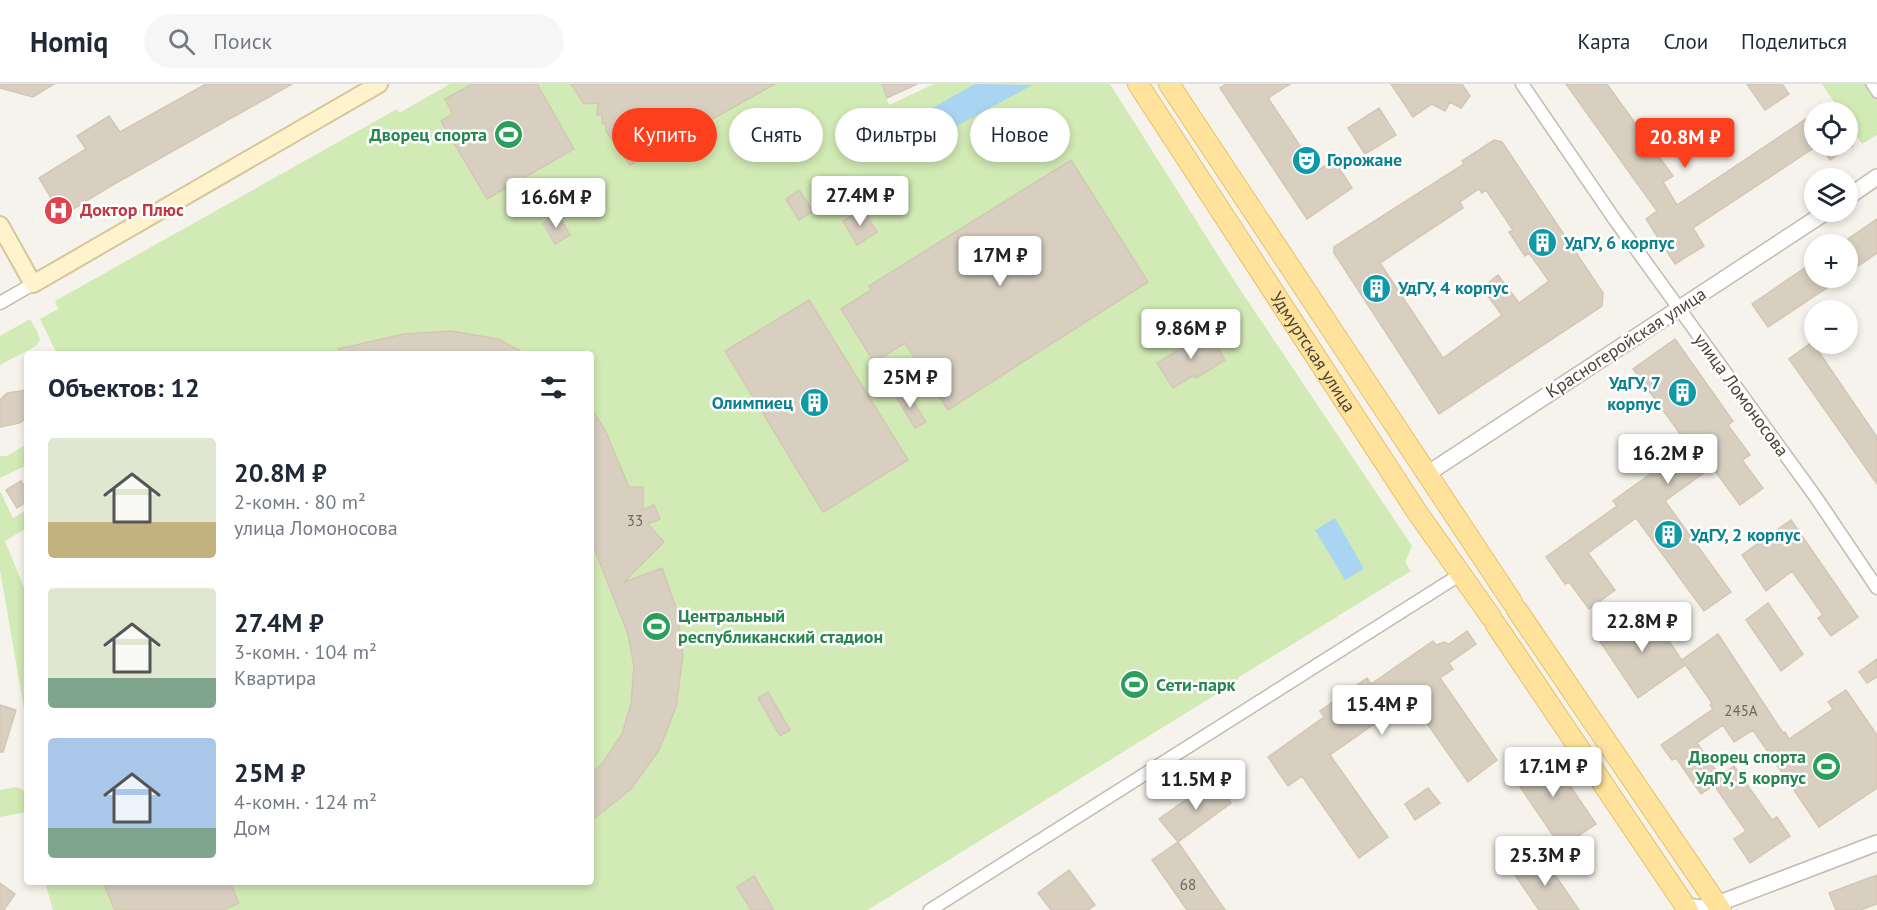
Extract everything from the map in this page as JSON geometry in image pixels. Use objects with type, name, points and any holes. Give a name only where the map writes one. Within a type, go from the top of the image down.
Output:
[{"type":"main road","points":[[0,225],[33,284],[379,84]]},
{"type":"main road","name":"Удмуртская улица","points":[[1138,84],[1417,512],[1494,621],[1687,908]]},
{"type":"main road","name":"Удмуртская улица","points":[[1169,84],[1426,474],[1719,907]]},
{"type":"main road","points":[[1167,129],[1188,114]]},
{"type":"main road","points":[[1614,801],[1637,786]]},
{"type":"street","name":"улица Ломоносова","points":[[1522,84],[1622,229],[1826,512],[1877,588]]},
{"type":"street","points":[[1871,84],[1877,93]]},
{"type":"street","points":[[1858,190],[1877,177]]},
{"type":"street","name":"Красногеройская улица","points":[[1426,474],[1811,222]]},
{"type":"street","points":[[0,303],[33,284]]},
{"type":"street","points":[[930,910],[1461,574]]},
{"type":"street","points":[[1687,908],[1719,907],[1877,843]]},
{"type":"green space","points":[[450,84],[881,84],[889,105],[934,84],[1110,84],[1235,282],[1412,546],[1405,562],[1411,571],[868,910],[53,910],[46,885],[594,885],[594,351],[56,351],[40,319],[58,309],[55,301],[397,109],[399,113]]},
{"type":"green space","points":[[1822,84],[1877,84],[1877,135],[1862,144],[1858,138],[1858,102],[1834,102]]},
{"type":"green space","points":[[30,319],[40,340],[36,346],[0,365],[0,336]]},
{"type":"green space","points":[[24,446],[24,466],[0,478],[0,456],[7,456]]},
{"type":"green space","points":[[0,491],[13,518],[24,512],[24,530],[5,541],[24,588],[24,709],[0,570]]},
{"type":"green space","points":[[16,787],[24,791],[24,812],[0,817],[0,790]]},
{"type":"water","points":[[975,84],[1032,85],[990,108],[970,108],[970,119],[958,125],[958,108],[932,108]]},
{"type":"water","points":[[1335,518],[1364,569],[1345,580],[1315,530]]},
{"type":"building","points":[[0,84],[54,84],[33,97],[0,88]]},
{"type":"building","points":[[206,84],[292,84],[62,216],[39,178],[86,149],[77,136],[109,116],[120,132]]},
{"type":"building","name":"Дворец спорта","points":[[472,84],[537,84],[574,149],[487,199],[441,121],[453,114],[445,99]]},
{"type":"building","points":[[571,84],[775,84],[717,116],[717,108],[612,108],[612,140],[606,131],[606,124],[602,123],[602,115],[597,115],[598,103],[584,104]]},
{"type":"building","points":[[882,84],[917,84],[887,98]]},
{"type":"building","points":[[1226,84],[1290,84],[1268,98],[1317,171],[1334,160],[1352,188],[1307,219],[1220,88]]},
{"type":"building","points":[[1391,84],[1462,84],[1470,96],[1461,108],[1450,102],[1445,111],[1432,104],[1413,117]]},
{"type":"building","points":[[1566,84],[1607,84],[1673,176],[1663,182],[1677,205],[1804,120],[1804,154],[1693,228],[1704,246],[1675,264],[1646,219],[1657,211]]},
{"type":"building","points":[[1747,84],[1782,84],[1789,94],[1765,110]]},
{"type":"building","points":[[1379,108],[1396,135],[1365,154],[1348,128]]},
{"type":"building","points":[[1494,140],[1502,142],[1603,293],[1602,306],[1439,414],[1334,253],[1334,247],[1464,164],[1462,161]],"holes":[[[1479,189],[1482,193],[1486,190],[1513,230],[1509,232],[1525,256],[1529,253],[1549,281],[1519,303],[1498,275],[1482,288],[1502,315],[1443,358],[1380,263],[1463,208],[1460,202]]]},
{"type":"building","points":[[1070,161],[1148,282],[948,410],[905,343],[874,362],[841,309],[871,290],[869,286]]},
{"type":"building","points":[[799,190],[813,211],[799,220],[786,199]]},
{"type":"building","points":[[863,209],[877,232],[857,245],[843,221]]},
{"type":"building","points":[[558,214],[570,235],[555,244],[543,223]]},
{"type":"building","points":[[1877,219],[1877,253],[1858,266],[1858,234],[1855,234]]},
{"type":"building","points":[[1804,269],[1804,288],[1827,288],[1809,300],[1804,300],[1804,303],[1768,327],[1752,304]]},
{"type":"building","name":"Олимпиец","points":[[809,300],[908,460],[823,512],[725,351]]},
{"type":"building","points":[[451,331],[498,339],[520,351],[338,351],[338,349],[404,334]]},
{"type":"building","points":[[1208,332],[1225,360],[1196,378],[1194,375],[1173,388],[1157,363]]},
{"type":"building","name":"УдГУ, 2 корпус","points":[[1675,339],[1733,421],[1728,425],[1750,455],[1742,460],[1763,488],[1740,505],[1712,467],[1665,501],[1731,592],[1704,611],[1636,518],[1588,553],[1615,590],[1589,609],[1569,582],[1565,584],[1546,557],[1617,506],[1613,501],[1656,470],[1659,474],[1692,450],[1633,369]]},
{"type":"building","points":[[1804,348],[1804,354],[1820,354],[1877,437],[1877,484],[1789,359]]},
{"type":"building","points":[[905,389],[926,422],[915,428],[895,395]]},
{"type":"building","points":[[24,390],[24,420],[0,427],[0,400],[7,393]]},
{"type":"building","points":[[594,413],[605,430],[629,487],[643,487],[643,510],[654,505],[660,519],[648,524],[664,542],[624,582],[662,568],[677,611],[683,656],[676,707],[659,750],[631,789],[594,819],[594,771],[601,765],[622,734],[631,704],[634,666],[628,634],[594,548]]},
{"type":"building","points":[[21,481],[24,486],[24,503],[17,508],[6,490]]},
{"type":"building","points":[[1791,520],[1858,617],[1831,636],[1818,618],[1823,615],[1792,571],[1766,591],[1742,555]]},
{"type":"building","points":[[1768,603],[1803,654],[1781,671],[1746,620]]},
{"type":"building","points":[[1647,608],[1685,665],[1638,698],[1599,640]]},
{"type":"building","points":[[1467,631],[1476,644],[1449,663],[1453,669],[1440,678],[1497,760],[1468,782],[1410,699],[1330,755],[1388,837],[1359,858],[1302,776],[1288,786],[1268,757],[1324,717],[1320,711],[1367,678],[1371,684],[1433,641],[1436,645],[1444,642],[1449,644]]},
{"type":"building","points":[[1718,634],[1789,739],[1833,709],[1828,702],[1846,690],[1877,735],[1877,788],[1819,827],[1753,730],[1734,742],[1723,725],[1697,743],[1720,776],[1734,766],[1772,820],[1777,817],[1790,836],[1750,863],[1734,839],[1746,831],[1714,785],[1701,794],[1676,758],[1672,760],[1661,745],[1713,709],[1710,705],[1712,703],[1682,660]]},
{"type":"building","points":[[1877,659],[1877,677],[1867,683],[1859,672]]},
{"type":"building","points":[[768,692],[790,730],[780,736],[758,698]]},
{"type":"building","points":[[0,705],[16,710],[3,752],[0,752]]},
{"type":"building","points":[[1545,749],[1596,824],[1561,847],[1510,772]]},
{"type":"building","points":[[1215,779],[1231,803],[1178,842],[1159,819]]},
{"type":"building","points":[[1428,788],[1440,803],[1415,820],[1405,804]]},
{"type":"building","points":[[1178,842],[1225,910],[1187,910],[1152,860]]},
{"type":"building","points":[[1542,856],[1579,910],[1539,910],[1515,875]]},
{"type":"building","points":[[1069,870],[1095,905],[1088,910],[1051,910],[1038,893]]},
{"type":"building","points":[[1877,875],[1877,904],[1860,910],[1836,910],[1829,893]]},
{"type":"building","points":[[754,876],[774,910],[751,910],[737,887]]},
{"type":"building","points":[[0,883],[15,894],[4,910],[0,910]]},
{"type":"building","points":[[104,885],[231,885],[239,903],[223,910],[115,910]]},
{"type":"place","name":"Дворец спорта","points":[[508,135]]},
{"type":"place","name":"Горожане","points":[[1306,160]]},
{"type":"place","name":"Доктор Плюс","points":[[59,210]]},
{"type":"place","name":"УдГУ, 6 корпус","points":[[1543,243]]},
{"type":"place","name":"УдГУ, 4 корпус","points":[[1377,288]]},
{"type":"place","name":"УдГУ, 7 корпус","points":[[1682,393]]},
{"type":"place","name":"Олимпиец","points":[[814,403]]},
{"type":"place","name":"УдГУ, 2 корпус","points":[[1669,535]]},
{"type":"place","name":"Центральный республиканский стадион","points":[[657,626]]},
{"type":"place","name":"Сети-парк","points":[[1135,685]]},
{"type":"place","name":"Дворец спорта УдГУ, 5 корпус","points":[[1827,767]]}]
